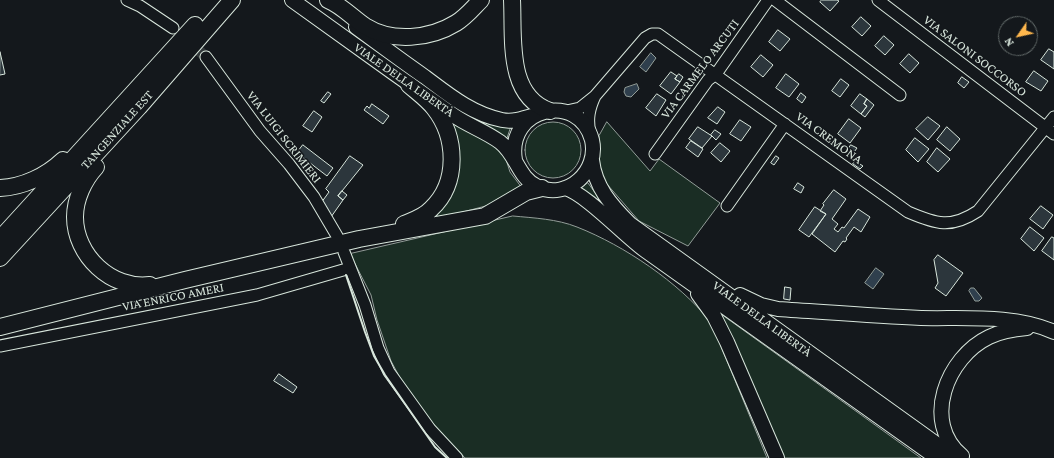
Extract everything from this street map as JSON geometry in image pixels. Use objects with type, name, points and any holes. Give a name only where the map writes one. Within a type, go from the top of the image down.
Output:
[{"type":"highway","name":"TANGENZIALE EST","points":[[0,258],[134,102],[217,0]]},
{"type":"highway","name":"TANGENZIALE EST","points":[[0,239],[232,0]]},
{"type":"highway","points":[[328,0],[367,27],[382,33],[403,37],[423,36],[457,23],[481,0]]},
{"type":"highway","points":[[512,0],[514,51],[520,83],[533,102],[556,111]]},
{"type":"highway","points":[[359,239],[418,219],[440,200],[447,187],[452,154],[449,138],[443,122],[434,108],[409,85]]},
{"type":"highway","points":[[0,188],[25,183],[52,170],[105,116],[134,102]]},
{"type":"highway","points":[[134,102],[123,135],[89,174],[84,184],[76,206],[76,230],[80,242],[97,267],[118,280],[144,285],[185,280]]},
{"type":"highway","points":[[0,328],[185,280],[359,239],[485,216],[522,194],[542,188]]},
{"type":"main road","name":"VIALE DELLA LIBERTÀ","points":[[292,0],[457,118],[498,141],[507,148],[523,176],[530,182],[542,188],[556,190],[565,188],[582,178],[592,160]]},
{"type":"main road","name":"VIALE DELLA LIBERTÀ","points":[[318,0],[448,95],[486,115],[503,120],[514,121],[556,111],[580,121],[591,138],[593,146],[592,160],[595,176],[609,201],[630,224],[956,458]]},
{"type":"main road","name":"VIALE DELLA LIBERTÀ","points":[[515,160],[514,142],[518,131],[525,122],[535,115]]},
{"type":"main road","name":"VIALE DELLA LIBERTÀ","points":[[565,188],[572,190],[629,239],[936,458]]},
{"type":"main road","points":[[652,240],[744,298],[761,305],[778,309],[892,316],[999,319],[1016,321],[1051,330]]},
{"type":"main road","points":[[673,271],[702,298],[714,316],[749,390],[777,458]]},
{"type":"main road","points":[[965,458],[951,444],[943,422],[944,391],[957,363],[977,344],[989,337],[1013,329],[1028,328],[1051,330]]},
{"type":"street","points":[[127,0],[140,6],[173,28]]},
{"type":"street","name":"VIA CARMELO ARCUTI","points":[[655,154],[708,80],[716,74],[768,0]]},
{"type":"street","points":[[775,0],[900,95]]},
{"type":"street","name":"VIA SALONI SOCCORSO","points":[[878,0],[1050,131]]},
{"type":"street","name":"VIA CREMONA","points":[[556,111],[580,108],[595,96],[645,38],[652,34],[658,34],[908,212],[930,221],[946,223],[963,221],[978,211],[1050,131],[1054,117]]},
{"type":"street","name":"VIA LUIGI SCRIMIERI","points":[[206,57],[260,131],[289,164],[314,198],[337,236]]},
{"type":"street","name":"VIA CREMONA","points":[[591,138],[588,117],[589,109],[595,96]]},
{"type":"street","points":[[728,206],[785,124]]},
{"type":"street","points":[[344,252],[365,305],[378,348],[390,372],[430,429],[458,458]]},
{"type":"street","name":"VIA ENRICO AMERI","points":[[0,346],[257,295],[350,268]]},
{"type":"green space","points":[[439,95],[511,126],[507,138],[474,121]]},
{"type":"green space","points":[[445,115],[503,150],[510,172],[522,188],[497,203],[425,222],[446,200]]},
{"type":"green space","points":[[547,122],[559,122],[569,126],[577,134],[581,144],[581,156],[577,166],[569,174],[559,178],[547,178],[537,174],[529,166],[525,156],[525,144],[529,134],[537,126]]},
{"type":"green space","points":[[607,122],[650,171],[659,159],[720,203],[688,246],[639,221],[599,175],[599,136]]},
{"type":"green space","points":[[588,183],[609,212],[580,189]]},
{"type":"green space","points":[[513,216],[562,222],[577,227],[614,244],[667,279],[698,307],[711,322],[767,458],[465,458],[435,426],[406,389],[391,361],[377,320],[371,295],[350,254]]},
{"type":"green space","points":[[714,309],[921,458],[782,458]]},
{"type":"water","points":[[651,53],[656,58],[646,72],[640,67]]},
{"type":"water","points":[[637,84],[639,89],[631,97],[626,96],[624,92],[625,88]]},
{"type":"water","points":[[876,268],[884,274],[873,289],[865,283]]},
{"type":"water","points":[[971,288],[974,288],[982,298],[979,301],[975,301],[969,291]]},
{"type":"building","points":[[822,0],[839,1],[830,11],[820,2]]},
{"type":"building","points":[[861,17],[871,26],[862,36],[852,27]]},
{"type":"building","points":[[778,30],[790,39],[780,51],[769,42]]},
{"type":"building","points":[[884,36],[894,45],[885,55],[875,46]]},
{"type":"building","points":[[1049,49],[1054,52],[1054,69],[1041,60]]},
{"type":"building","points":[[0,52],[5,74],[0,75]]},
{"type":"building","points":[[909,54],[919,63],[910,73],[900,64]]},
{"type":"building","points":[[761,55],[773,65],[763,77],[751,67]]},
{"type":"building","points":[[1034,71],[1048,81],[1041,91],[1026,82]]},
{"type":"building","points":[[671,72],[677,76],[675,79],[680,82],[671,94],[660,86]]},
{"type":"building","points":[[679,74],[683,77],[680,82],[675,79]]},
{"type":"building","points":[[786,74],[799,84],[789,97],[776,88]]},
{"type":"building","points":[[962,77],[969,82],[964,88],[958,83]]},
{"type":"building","points":[[841,79],[849,85],[840,97],[832,91]]},
{"type":"building","points":[[328,92],[331,94],[324,103],[321,101]]},
{"type":"building","points":[[801,93],[806,97],[802,103],[797,99]]},
{"type":"building","points":[[657,94],[666,100],[656,116],[646,108]]},
{"type":"building","points":[[860,94],[867,99],[864,104],[867,106],[861,114],[851,106]]},
{"type":"building","points":[[867,99],[874,105],[865,117],[861,114],[867,106],[864,104]]},
{"type":"building","points":[[372,104],[389,116],[383,124],[364,110],[367,106],[369,108]]},
{"type":"building","points":[[718,107],[725,112],[717,124],[708,118]]},
{"type":"building","points":[[314,111],[322,117],[312,132],[303,126]]},
{"type":"building","points":[[928,117],[940,126],[928,140],[916,129]]},
{"type":"building","points":[[849,119],[861,128],[850,143],[838,134]]},
{"type":"building","points":[[740,120],[751,127],[741,141],[730,134]]},
{"type":"building","points":[[698,127],[712,136],[702,148],[689,139]]},
{"type":"building","points":[[947,127],[960,139],[950,151],[937,140]]},
{"type":"building","points":[[715,130],[721,134],[716,140],[711,135]]},
{"type":"building","points":[[915,138],[929,149],[918,162],[906,150]]},
{"type":"building","points":[[691,141],[703,149],[698,157],[686,148]]},
{"type":"building","points":[[720,143],[730,151],[721,162],[711,153]]},
{"type":"building","points":[[303,145],[333,168],[327,176],[297,153]]},
{"type":"building","points":[[851,145],[857,148],[852,155],[847,151]]},
{"type":"building","points":[[937,148],[950,159],[938,172],[927,162]]},
{"type":"building","points":[[350,156],[363,165],[338,196],[343,200],[331,217],[321,203],[329,192],[326,189]]},
{"type":"building","points":[[776,156],[779,158],[774,165],[771,163]]},
{"type":"building","points":[[855,161],[863,166],[860,169],[853,164]]},
{"type":"building","points":[[798,183],[804,187],[801,193],[794,189]]},
{"type":"building","points":[[834,190],[846,199],[832,219],[838,224],[834,229],[838,232],[842,227],[844,228],[858,209],[870,217],[861,232],[854,227],[846,238],[847,239],[845,242],[843,241],[835,252],[812,234],[826,214],[820,211],[824,205],[823,204]]},
{"type":"building","points":[[342,191],[347,195],[343,200],[338,196]]},
{"type":"building","points":[[1041,206],[1053,215],[1043,229],[1030,219]]},
{"type":"building","points":[[815,207],[826,214],[809,237],[799,230]]},
{"type":"building","points":[[1030,227],[1044,238],[1034,251],[1021,239]]},
{"type":"building","points":[[1052,237],[1054,238],[1054,260],[1042,251]]},
{"type":"building","points":[[938,255],[963,273],[946,296],[935,288],[938,283],[934,260]]},
{"type":"building","points":[[785,287],[791,288],[790,300],[784,299]]},
{"type":"building","points":[[279,374],[297,387],[293,393],[274,381]]},
{"type":"tunnel","points":[[187,40],[206,57]]},
{"type":"wall","points":[[346,275],[374,356],[385,375],[435,447],[447,458]]}]
